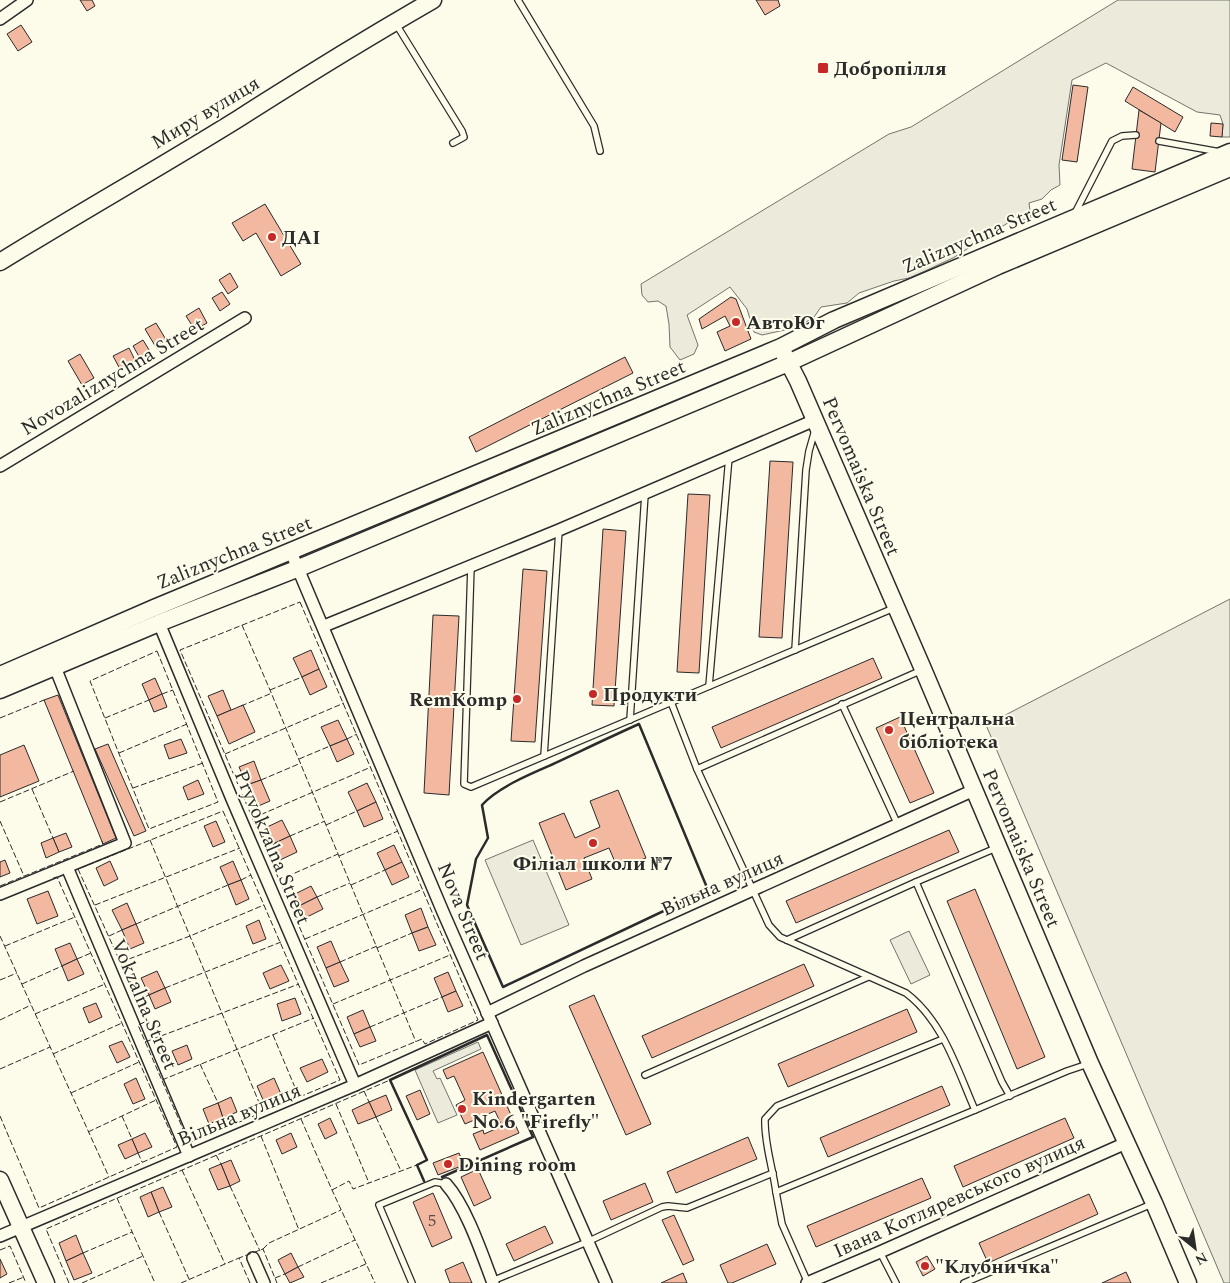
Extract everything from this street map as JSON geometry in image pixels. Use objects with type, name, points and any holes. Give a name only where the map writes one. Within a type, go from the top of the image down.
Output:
[{"type":"main road","name":"Миру вулиця","points":[[0,262],[237,119],[345,51],[433,0]]},
{"type":"main road","name":"Zaliznychna Street","points":[[0,675],[781,347],[834,320],[1072,218],[1229,158]]},
{"type":"main road","name":"Zaliznychna Street","points":[[0,690],[299,568],[788,363],[1229,158]]},
{"type":"main road","name":"Pervomaiska Street","points":[[781,347],[923,669],[1090,1063],[1188,1283]]},
{"type":"main road","points":[[0,1180],[46,1283]]},
{"type":"street","points":[[0,19],[27,0]]},
{"type":"street","name":"Novozaliznychna Street","points":[[0,466],[245,318]]},
{"type":"street","points":[[324,626],[559,530],[729,457],[816,423]]},
{"type":"street","name":"Nova Street","points":[[291,552],[324,626],[443,912],[606,1283]]},
{"type":"street","name":"Pryvokzalna Street","points":[[159,624],[355,1085]]},
{"type":"street","points":[[0,894],[125,843],[55,666]]},
{"type":"street","name":"Вільна вулиця","points":[[0,1236],[355,1085],[490,1018],[593,962],[974,790]]},
{"type":"street","name":"Vokzalna Street","points":[[67,866],[189,1156]]},
{"type":"street","name":"Івана Котляревського вулиця","points":[[807,1283],[1126,1143]]},
{"type":"street","points":[[446,1184],[454,1193],[493,1282]]},
{"type":"street","points":[[253,1258],[264,1283]]},
{"type":"lane","points":[[518,0],[594,126],[600,151]]},
{"type":"lane","points":[[395,22],[462,131],[464,137],[453,143]]},
{"type":"lane","points":[[1072,218],[1112,141],[1122,136],[1136,135]]},
{"type":"lane","points":[[1159,141],[1229,158]]},
{"type":"lane","points":[[795,650],[806,470],[816,423]]},
{"type":"lane","points":[[710,686],[729,457]]},
{"type":"lane","points":[[630,720],[645,494]]},
{"type":"lane","points":[[544,756],[559,530]]},
{"type":"lane","points":[[471,566],[464,784],[471,787],[896,608]]},
{"type":"lane","points":[[697,769],[923,669]]},
{"type":"lane","points":[[671,702],[697,769],[769,925],[780,937],[906,993],[918,1002],[933,1020],[975,1110]]},
{"type":"lane","points":[[842,704],[898,824]]},
{"type":"lane","points":[[787,940],[998,847]]},
{"type":"lane","points":[[916,882],[1002,1082],[1010,1096]]},
{"type":"lane","points":[[645,1075],[868,977]]},
{"type":"lane","points":[[807,1283],[782,1224],[767,1146],[765,1119],[777,1106],[943,1039]]},
{"type":"lane","points":[[776,1192],[1010,1096],[1067,1070],[1090,1063]]},
{"type":"lane","points":[[493,1282],[587,1242],[662,1207],[687,1208],[773,1173]]},
{"type":"lane","points":[[412,1283],[379,1206],[435,1182],[446,1184]]},
{"type":"lane","points":[[964,1283],[1154,1203]]},
{"type":"lane","points":[[880,1252],[896,1283]]},
{"type":"shaded area","points":[[1118,0],[1230,0],[1230,137],[1222,137],[1223,124],[1220,115],[1197,112],[1106,63],[1072,80],[1059,165],[1060,185],[1051,190],[1042,199],[1029,203],[1031,218],[1023,220],[1017,217],[953,258],[909,278],[859,293],[847,303],[821,307],[814,317],[798,327],[762,335],[754,332],[747,309],[730,287],[687,315],[698,345],[694,354],[680,360],[670,347],[666,306],[658,301],[648,302],[642,295],[641,284],[889,134],[911,127]]},
{"type":"shaded area","points":[[1230,599],[1230,1283],[1224,1283],[986,725]]},
{"type":"shaded area","points":[[533,840],[569,925],[521,945],[485,860]]},
{"type":"shaded area","points":[[909,931],[930,975],[911,984],[890,940]]},
{"type":"shaded area","points":[[478,1042],[481,1049],[433,1071],[437,1079],[440,1078],[457,1115],[438,1123],[415,1070]]},
{"type":"building","points":[[80,0],[92,0],[95,6],[87,11]]},
{"type":"building","points":[[756,0],[778,0],[780,6],[765,15]]},
{"type":"building","points":[[21,25],[32,42],[18,51],[7,34]]},
{"type":"building","points":[[1073,85],[1088,87],[1077,162],[1062,160]]},
{"type":"building","points":[[1133,87],[1183,117],[1175,132],[1125,101]]},
{"type":"building","points":[[1139,110],[1161,123],[1155,172],[1132,169]]},
{"type":"building","points":[[1211,123],[1223,124],[1222,137],[1210,136]]},
{"type":"building","name":"ДАІ","points":[[265,204],[301,264],[281,276],[256,233],[243,241],[232,223]]},
{"type":"building","points":[[230,273],[238,287],[228,294],[219,280]]},
{"type":"building","points":[[222,292],[230,304],[220,311],[212,298]]},
{"type":"building","name":"АвтоЮг","points":[[731,297],[736,299],[751,339],[725,351],[717,332],[730,326],[725,316],[702,329],[699,319]]},
{"type":"building","points":[[199,308],[207,323],[195,330],[186,316]]},
{"type":"building","points":[[156,323],[168,343],[157,349],[145,329]]},
{"type":"building","points":[[143,340],[151,353],[141,360],[133,346]]},
{"type":"building","points":[[129,348],[135,360],[120,369],[113,356]]},
{"type":"building","points":[[80,354],[94,378],[82,385],[68,361]]},
{"type":"building","points":[[625,357],[633,373],[476,452],[469,437]]},
{"type":"building","points":[[770,461],[793,462],[782,638],[759,637]]},
{"type":"building","points":[[688,494],[710,495],[699,673],[677,672]]},
{"type":"building","points":[[603,529],[626,531],[614,706],[592,705]]},
{"type":"building","points":[[523,569],[547,571],[535,742],[511,741]]},
{"type":"building","points":[[433,615],[459,616],[449,795],[424,793]]},
{"type":"building","points":[[311,650],[319,669],[302,677],[293,658]]},
{"type":"building","points":[[873,658],[882,678],[721,748],[712,727]]},
{"type":"building","points":[[319,669],[327,687],[310,695],[302,677]]},
{"type":"building","points":[[155,678],[162,694],[149,700],[142,684]]},
{"type":"building","points":[[223,690],[231,710],[217,716],[208,696]]},
{"type":"building","points":[[162,694],[167,707],[154,712],[149,700]]},
{"type":"building","points":[[58,695],[116,838],[103,844],[44,700]]},
{"type":"building","points":[[243,705],[255,732],[229,744],[217,716]]},
{"type":"building","points":[[900,717],[934,793],[910,803],[876,728]]},
{"type":"building","points":[[338,720],[347,739],[330,746],[321,727]]},
{"type":"building","points":[[181,739],[187,753],[169,759],[164,745]]},
{"type":"building","points":[[347,739],[354,754],[337,762],[330,746]]},
{"type":"building","points":[[108,744],[146,831],[134,836],[95,749]]},
{"type":"building","points":[[24,745],[39,781],[0,797],[0,755]]},
{"type":"building","points":[[254,761],[261,780],[247,785],[239,767]]},
{"type":"building","points":[[198,780],[204,794],[188,800],[183,787]]},
{"type":"building","points":[[261,780],[270,801],[256,807],[247,785]]},
{"type":"building","points":[[367,783],[376,802],[357,811],[348,792]]},
{"type":"building","name":"Філіал школи №7","points":[[618,790],[646,858],[618,869],[609,848],[584,858],[592,879],[566,890],[539,823],[564,813],[575,838],[600,827],[590,801]]},
{"type":"building","points":[[376,802],[383,819],[364,827],[357,811]]},
{"type":"building","points":[[282,820],[290,836],[273,844],[265,828]]},
{"type":"building","points":[[216,821],[225,842],[213,847],[204,826]]},
{"type":"building","points":[[949,830],[959,852],[796,923],[786,901]]},
{"type":"building","points":[[66,833],[72,847],[59,852],[53,838]]},
{"type":"building","points":[[290,836],[297,852],[280,860],[273,844]]},
{"type":"building","points":[[53,838],[59,852],[46,858],[41,843]]},
{"type":"building","points":[[394,845],[402,862],[385,870],[377,853]]},
{"type":"building","points":[[5,860],[10,873],[0,877],[0,862]]},
{"type":"building","points":[[110,861],[118,879],[104,886],[96,868]]},
{"type":"building","points":[[233,861],[241,880],[228,885],[220,867]]},
{"type":"building","points":[[402,862],[409,877],[392,885],[385,870]]},
{"type":"building","points":[[241,880],[249,899],[236,905],[228,885]]},
{"type":"building","points":[[311,886],[317,897],[299,906],[293,895]]},
{"type":"building","points":[[975,889],[1045,1057],[1017,1069],[947,901]]},
{"type":"building","points":[[48,891],[58,916],[37,924],[27,899]]},
{"type":"building","points":[[317,897],[323,909],[305,918],[299,906]]},
{"type":"building","points":[[127,903],[136,924],[122,930],[112,910]]},
{"type":"building","points":[[421,908],[428,927],[412,933],[405,915]]},
{"type":"building","points":[[259,920],[266,939],[253,944],[246,926]]},
{"type":"building","points":[[136,924],[144,943],[130,949],[122,930]]},
{"type":"building","points":[[428,927],[436,945],[419,951],[412,933]]},
{"type":"building","points":[[331,941],[340,962],[326,968],[317,947]]},
{"type":"building","points":[[70,943],[77,959],[62,966],[55,949]]},
{"type":"building","points":[[77,959],[84,974],[68,981],[62,966]]},
{"type":"building","points":[[340,962],[349,981],[334,987],[326,968]]},
{"type":"building","points":[[804,964],[814,986],[652,1058],[642,1036]]},
{"type":"building","points":[[281,965],[289,981],[270,989],[263,973]]},
{"type":"building","points":[[157,971],[165,988],[149,995],[141,978]]},
{"type":"building","points":[[448,972],[456,991],[442,997],[434,978]]},
{"type":"building","points":[[165,988],[171,1002],[155,1009],[149,995]]},
{"type":"building","points":[[456,991],[463,1006],[448,1012],[442,997]]},
{"type":"building","points":[[594,995],[651,1124],[626,1135],[569,1006]]},
{"type":"building","points":[[295,998],[301,1014],[282,1021],[277,1004]]},
{"type":"building","points":[[96,1003],[102,1017],[89,1023],[83,1008]]},
{"type":"building","points":[[907,1009],[917,1032],[788,1087],[778,1064]]},
{"type":"building","points":[[363,1010],[370,1027],[354,1034],[347,1017]]},
{"type":"building","points":[[370,1027],[376,1041],[360,1047],[354,1034]]},
{"type":"building","points":[[122,1041],[130,1057],[117,1063],[109,1046]]},
{"type":"building","points":[[187,1045],[192,1059],[178,1065],[172,1051]]},
{"type":"building","points":[[483,1052],[519,1133],[480,1150],[473,1134],[483,1130],[484,1134],[502,1126],[495,1111],[465,1124],[456,1105],[465,1100],[454,1076],[447,1079],[443,1070]]},
{"type":"building","points":[[322,1059],[328,1072],[307,1082],[300,1068]]},
{"type":"building","points":[[136,1078],[145,1099],[133,1104],[124,1084]]},
{"type":"building","points":[[274,1078],[281,1094],[264,1102],[257,1086]]},
{"type":"building","points":[[942,1086],[950,1105],[828,1157],[820,1138]]},
{"type":"building","points":[[420,1090],[430,1114],[417,1120],[406,1096]]},
{"type":"building","points":[[386,1095],[392,1110],[376,1117],[369,1102]]},
{"type":"building","points":[[231,1097],[237,1112],[223,1118],[218,1103]]},
{"type":"building","points":[[369,1102],[376,1117],[358,1124],[352,1110]]},
{"type":"building","points":[[218,1103],[223,1118],[209,1124],[203,1109]]},
{"type":"building","points":[[330,1118],[337,1133],[325,1139],[318,1124]]},
{"type":"building","points":[[1065,1118],[1074,1138],[963,1187],[954,1166]]},
{"type":"building","points":[[145,1133],[152,1147],[138,1153],[132,1139]]},
{"type":"building","points":[[291,1133],[297,1147],[282,1154],[276,1140]]},
{"type":"building","points":[[748,1137],[757,1159],[676,1193],[667,1172]]},
{"type":"building","points":[[132,1139],[138,1153],[125,1159],[118,1145]]},
{"type":"building","name":"Dining room","points":[[459,1153],[464,1165],[438,1175],[433,1163]]},
{"type":"building","points":[[231,1160],[240,1181],[230,1186],[221,1164]]},
{"type":"building","points":[[221,1164],[230,1186],[218,1190],[209,1169]]},
{"type":"building","points":[[478,1169],[491,1198],[474,1206],[461,1177]]},
{"type":"building","points":[[922,1178],[931,1198],[816,1247],[807,1226]]},
{"type":"building","points":[[645,1183],[653,1202],[611,1220],[603,1201]]},
{"type":"building","points":[[163,1187],[172,1207],[159,1212],[151,1192]]},
{"type":"building","points":[[151,1192],[159,1212],[148,1217],[140,1197]]},
{"type":"building","points":[[433,1193],[452,1238],[432,1247],[413,1202]]},
{"type":"building","points":[[1089,1194],[1098,1214],[988,1263],[979,1243]]},
{"type":"building","points":[[674,1215],[694,1260],[683,1265],[662,1220]]},
{"type":"building","points":[[545,1226],[553,1243],[514,1261],[506,1244]]},
{"type":"building","points":[[76,1235],[83,1253],[66,1261],[59,1243]]},
{"type":"building","points":[[767,1244],[776,1264],[728,1283],[720,1265]]},
{"type":"building","points":[[83,1253],[92,1273],[74,1280],[66,1261]]},
{"type":"building","points":[[291,1253],[298,1267],[285,1274],[278,1260]]},
{"type":"building","points":[[927,1256],[935,1269],[923,1276],[916,1262]]},
{"type":"building","points":[[0,1259],[7,1274],[0,1278]]},
{"type":"building","points":[[463,1262],[472,1283],[450,1283],[445,1270]]},
{"type":"building","points":[[298,1267],[304,1277],[290,1283],[285,1274]]},
{"type":"building","points":[[1126,1272],[1131,1283],[1102,1283]]},
{"type":"building","points":[[683,1273],[687,1283],[661,1283]]},
{"type":"fence","points":[[300,602],[478,1020],[425,1044],[422,1039],[359,1065],[180,650],[300,602]]},
{"type":"fence","points":[[242,625],[416,1042]]},
{"type":"fence","points":[[157,651],[218,802],[149,829],[90,681],[157,651]]},
{"type":"fence","points":[[270,690],[302,677]]},
{"type":"fence","points":[[162,694],[173,690]]},
{"type":"fence","points":[[241,706],[272,693]]},
{"type":"fence","points":[[0,718],[44,700],[45,703]]},
{"type":"fence","points":[[105,718],[149,700]]},
{"type":"fence","points":[[225,754],[344,703]]},
{"type":"fence","points":[[119,753],[187,724]]},
{"type":"fence","points":[[347,739],[357,734]]},
{"type":"fence","points":[[299,759],[330,746]]},
{"type":"fence","points":[[133,788],[203,763]]},
{"type":"fence","points":[[261,780],[301,763]]},
{"type":"fence","points":[[253,818],[371,767]]},
{"type":"fence","points":[[0,802],[74,771]]},
{"type":"fence","points":[[32,789],[53,838]]},
{"type":"fence","points":[[223,811],[340,1080],[189,1143],[138,1025],[147,1021],[78,869],[223,811]]},
{"type":"fence","points":[[326,825],[357,811]]},
{"type":"fence","points":[[0,821],[24,876]]},
{"type":"fence","points":[[290,836],[325,821]]},
{"type":"fence","points":[[339,856],[398,831]]},
{"type":"fence","points":[[150,840],[263,1112]]},
{"type":"fence","points":[[0,886],[103,844],[102,841]]},
{"type":"fence","points":[[95,905],[240,848]]},
{"type":"fence","points":[[279,880],[338,854]]},
{"type":"fence","points":[[351,885],[385,870]]},
{"type":"fence","points":[[241,880],[251,875]]},
{"type":"fence","points":[[0,1116],[39,1208],[177,1147],[57,877],[53,878]]},
{"type":"fence","points":[[317,897],[350,883]]},
{"type":"fence","points":[[136,924],[228,885]]},
{"type":"fence","points":[[305,939],[423,889]]},
{"type":"fence","points":[[121,962],[264,905]]},
{"type":"fence","points":[[5,946],[75,917]]},
{"type":"fence","points":[[109,936],[122,930]]},
{"type":"fence","points":[[377,948],[412,933]]},
{"type":"fence","points":[[0,936],[109,1177]]},
{"type":"fence","points":[[165,988],[281,942]]},
{"type":"fence","points":[[340,962],[377,946]]},
{"type":"fence","points":[[77,959],[91,953]]},
{"type":"fence","points":[[333,1004],[450,955]]},
{"type":"fence","points":[[22,984],[62,966]]},
{"type":"fence","points":[[0,980],[17,973]]},
{"type":"fence","points":[[35,1014],[105,984]]},
{"type":"fence","points":[[145,1042],[299,984]]},
{"type":"fence","points":[[138,1000],[149,995]]},
{"type":"fence","points":[[370,1027],[442,997]]},
{"type":"fence","points":[[0,1020],[31,1005]]},
{"type":"fence","points":[[162,1080],[314,1018]]},
{"type":"fence","points":[[53,1054],[122,1023]]},
{"type":"fence","points":[[273,1035],[299,1097]]},
{"type":"fence","points":[[0,1069],[50,1047]]},
{"type":"fence","points":[[71,1093],[139,1062]]},
{"type":"fence","points":[[200,1064],[218,1103]]},
{"type":"fence","points":[[69,1283],[46,1229],[390,1080]]},
{"type":"fence","points":[[364,1091],[369,1102]]},
{"type":"fence","points":[[88,1132],[156,1100]]},
{"type":"fence","points":[[336,1104],[369,1183]]},
{"type":"fence","points":[[122,1116],[132,1139]]},
{"type":"fence","points":[[376,1117],[401,1171]]},
{"type":"fence","points":[[301,1119],[375,1283]]},
{"type":"fence","points":[[261,1136],[299,1230]]},
{"type":"fence","points":[[138,1153],[142,1162]]},
{"type":"fence","points":[[216,1155],[221,1164]]},
{"type":"fence","points":[[332,1190],[349,1181],[353,1189],[417,1165]]},
{"type":"fence","points":[[182,1170],[225,1264]]},
{"type":"fence","points":[[230,1186],[260,1251]]},
{"type":"fence","points":[[117,1198],[155,1283]]},
{"type":"fence","points":[[263,1249],[269,1243],[341,1210]]},
{"type":"fence","points":[[159,1212],[189,1279]]},
{"type":"fence","points":[[83,1253],[132,1232]]},
{"type":"fence","points":[[298,1267],[355,1240]]},
{"type":"fence","points":[[0,1250],[10,1246],[26,1283]]},
{"type":"fence","points":[[250,1283],[239,1258],[263,1249],[277,1283]]},
{"type":"fence","points":[[82,1283],[143,1256]]},
{"type":"fence","points":[[181,1283],[239,1258]]},
{"type":"fence","points":[[321,1283],[366,1264]]},
{"type":"fence","points":[[275,1278],[285,1274]]},
{"type":"fence","points":[[9,1283],[24,1277]]},
{"type":"wall","points":[[639,724],[708,890],[503,987],[467,905],[476,859],[488,838],[482,805],[496,793],[514,782],[639,724]]},
{"type":"wall","points":[[424,1181],[417,1165],[427,1160],[390,1080],[487,1035],[533,1137],[442,1177]]},
{"type":"place","name":"Добропілля","points":[[823,68]]},
{"type":"place","name":"ДАІ","points":[[272,237]]},
{"type":"place","name":"АвтоЮг","points":[[736,322]]},
{"type":"place","name":"Продукти","points":[[593,694]]},
{"type":"place","name":"RemKomp","points":[[517,699]]},
{"type":"place","name":"Центральна бібліотека","points":[[889,730]]},
{"type":"place","name":"Філіал школи №7","points":[[593,843]]},
{"type":"place","name":"Kindergarten No.6 \"Firefly\"","points":[[462,1109]]},
{"type":"place","name":"Dining room","points":[[448,1164]]},
{"type":"place","name":"\"Клубничка\"","points":[[925,1266]]}]
